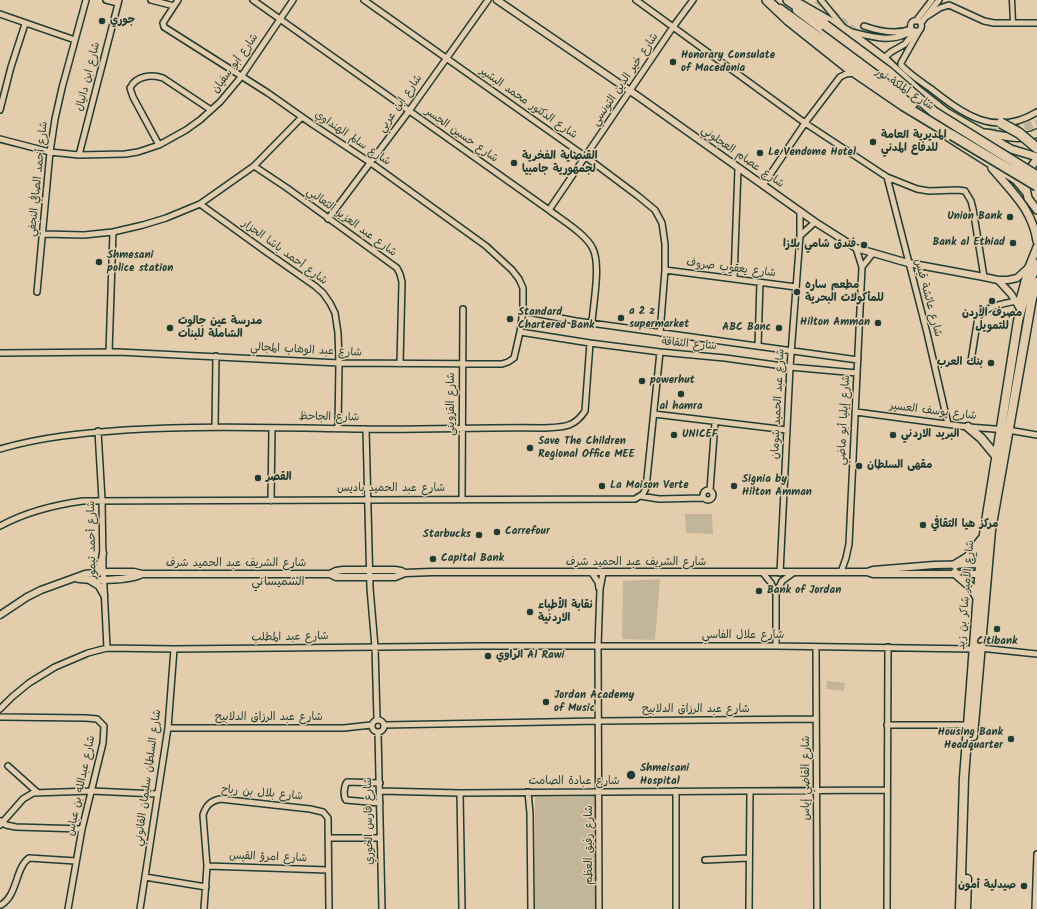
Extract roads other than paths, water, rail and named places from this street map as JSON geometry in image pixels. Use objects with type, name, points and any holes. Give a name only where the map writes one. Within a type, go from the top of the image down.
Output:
[{"type":"highway","name":"شارع الملكة نور","points":[[788,0],[887,71],[934,112],[1037,176]]},
{"type":"highway","name":"شارع الملكة نور","points":[[768,1],[788,20],[856,73],[904,106],[1037,186]]},
{"type":"highway","points":[[1001,123],[1019,132],[1037,148]]},
{"type":"main road","points":[[784,0],[813,24],[888,78]]},
{"type":"main road","points":[[793,0],[846,30],[884,58],[918,90],[946,112],[1011,149],[1037,158],[1029,170],[1026,192]]},
{"type":"main road","points":[[768,1],[792,16],[913,104]]},
{"type":"main road","points":[[904,106],[988,164],[1016,180],[1026,192],[1031,203],[1037,210]]},
{"type":"main road","points":[[980,132],[1016,138],[1030,136],[1037,133]]},
{"type":"main road","points":[[999,170],[1008,171],[1015,168],[1017,165],[1016,157],[1011,149]]},
{"type":"main road","points":[[988,164],[1025,208],[1034,228],[1037,241]]},
{"type":"main road","points":[[1018,321],[1017,304],[1023,288],[1034,267],[1037,247]]},
{"type":"main road","name":"شارع الأمير شاكر بن زيد","points":[[966,909],[971,725],[984,564],[995,498],[1018,321],[1034,267]]},
{"type":"main road","name":"شارع الأمير شاكر بن زيد","points":[[984,564],[983,537],[996,456],[1004,429],[1032,298],[1037,282]]},
{"type":"main road","points":[[1028,317],[1037,292]]},
{"type":"main road","points":[[968,427],[981,438],[996,456]]},
{"type":"main road","points":[[977,597],[972,588],[955,569],[968,557],[983,537]]},
{"type":"main road","name":"شارع الأمير شاكر بن زيد","points":[[977,648],[977,597],[983,574]]},
{"type":"main road","name":"شارع الأمير شاكر بن زيد","points":[[960,909],[964,778],[971,725]]},
{"type":"street","name":"شارع أحمد الصافي النجفي","points":[[37,292],[50,152],[62,88],[86,0]]},
{"type":"street","name":"شارع ابن دانيال","points":[[79,155],[119,1],[106,0]]},
{"type":"street","points":[[151,0],[174,6]]},
{"type":"street","name":"شارع سالم الهنداوي","points":[[178,0],[163,23],[164,27],[371,163],[486,246],[512,270],[519,279],[523,288],[523,311]]},
{"type":"street","name":"شارع حسين الجسر","points":[[253,0],[549,210],[581,236],[593,250],[596,267],[592,323]]},
{"type":"street","name":"شارع أبو سفيان","points":[[0,139],[50,152],[79,155],[125,154],[138,152],[159,145],[186,130],[220,102],[241,77],[293,0]]},
{"type":"street","name":"شارع الدكتور محمد البشير","points":[[364,0],[586,157],[643,200],[658,215],[664,229],[665,248],[665,270],[660,333]]},
{"type":"street","name":"شارع ابن عربي","points":[[328,219],[409,111],[488,0]]},
{"type":"street","name":"شارع عصام العجلوني","points":[[497,0],[630,91],[800,212],[856,248],[908,263],[984,276],[998,280],[1017,278],[1034,267]]},
{"type":"street","points":[[636,0],[805,123],[887,176],[934,192],[961,190],[966,192],[973,209],[984,276]]},
{"type":"street","name":"شارع خير الدين التونسي","points":[[549,210],[673,26],[693,0]]},
{"type":"street","points":[[821,0],[846,30],[875,38],[901,36],[922,27],[919,22]]},
{"type":"street","points":[[919,22],[932,0]]},
{"type":"street","points":[[926,17],[939,0]]},
{"type":"street","points":[[1012,0],[1013,23]]},
{"type":"street","points":[[1037,23],[984,21],[949,2],[919,22],[912,23],[914,30],[901,63],[901,67],[966,114],[979,120],[1001,123],[1023,119],[1037,112]]},
{"type":"street","points":[[0,14],[24,24],[75,40]]},
{"type":"street","points":[[0,110],[24,24]]},
{"type":"street","points":[[864,26],[874,30],[890,32],[914,30]]},
{"type":"street","points":[[884,58],[905,44],[914,30]]},
{"type":"street","points":[[839,61],[841,67],[840,77]]},
{"type":"street","points":[[763,185],[805,123],[840,77],[846,74],[856,73]]},
{"type":"street","points":[[159,145],[133,97],[130,88],[138,79],[148,76],[163,78],[211,110]]},
{"type":"street","points":[[43,234],[84,235],[113,232],[166,218],[200,204],[254,166],[302,117]]},
{"type":"street","name":"شارع عبد العزيز الثعالبي","points":[[254,166],[287,188],[397,268],[402,282],[400,364]]},
{"type":"street","points":[[734,279],[738,169]]},
{"type":"street","name":"شارع عائشة قيس","points":[[887,176],[927,333],[948,424]]},
{"type":"street","name":"شارع أحمد باشا الجزار","points":[[200,204],[315,286],[323,293],[330,303],[336,318],[340,363],[338,428]]},
{"type":"street","name":"شارع عبد الحميد شومان","points":[[780,573],[790,367],[800,236],[800,212]]},
{"type":"street","points":[[800,236],[815,222]]},
{"type":"street","points":[[109,352],[113,232]]},
{"type":"street","name":"شارع إيليا أبو ماضي","points":[[841,572],[849,544],[856,412],[862,267],[856,248]]},
{"type":"street","points":[[862,267],[873,253]]},
{"type":"street","name":"شارع يعقوب صروف","points":[[665,270],[796,287]]},
{"type":"street","points":[[971,360],[978,317],[982,312],[990,308],[1017,304],[1011,294],[998,280]]},
{"type":"street","points":[[758,346],[760,282]]},
{"type":"street","name":"شارع القزويني","points":[[462,499],[463,309]]},
{"type":"street","name":"شارع الثقافة","points":[[523,311],[660,333],[858,360]]},
{"type":"street","name":"شارع عبد الوهاب المجالي","points":[[0,353],[109,352],[340,363],[502,364],[514,358],[523,311]]},
{"type":"street","name":"شارع الثقافة","points":[[520,332],[660,352],[857,373]]},
{"type":"street","name":"شارع الجاحظ","points":[[0,449],[45,438],[98,431],[151,428],[215,427],[462,429],[544,428],[568,426],[575,423],[585,411],[590,343]]},
{"type":"street","points":[[640,496],[646,488],[660,352]]},
{"type":"street","points":[[215,427],[216,356]]},
{"type":"street","name":"شارع يوسف العسير","points":[[856,412],[968,427],[1004,429],[1037,435]]},
{"type":"street","points":[[654,414],[787,430]]},
{"type":"street","points":[[640,496],[659,500],[704,498],[710,500],[713,497],[713,492],[710,490],[715,422]]},
{"type":"street","points":[[270,501],[272,428]]},
{"type":"street","points":[[366,429],[370,578],[375,647],[377,719]]},
{"type":"street","name":"شارع أحمد تيمور","points":[[98,431],[107,648]]},
{"type":"street","points":[[704,498],[704,491],[710,490]]},
{"type":"street","name":"شارع عبد الحميد باديس","points":[[0,526],[39,509],[67,503],[102,500],[145,502],[196,500],[629,500],[640,496]]},
{"type":"street","points":[[94,573],[100,565],[103,553]]},
{"type":"street","name":"شارع الشريف عبد الحميد شرف","points":[[330,574],[336,577],[370,578],[395,577],[405,573],[867,572],[873,574],[955,569],[984,564]]},
{"type":"street","name":"شارع الشريف عبد الحميد شرف","points":[[955,569],[983,574]]},
{"type":"street","name":"شارع الشريف عبد الحميد شرف","points":[[0,614],[41,590],[86,574],[103,572],[134,572],[142,574],[330,574],[340,571],[398,570],[405,573]]},
{"type":"street","name":"شارع رفيق العظم","points":[[592,573],[598,582],[600,589]]},
{"type":"street","name":"شارع رفيق العظم","points":[[599,909],[600,792],[598,646],[600,589],[603,573]]},
{"type":"street","points":[[763,573],[771,583],[776,594],[776,646]]},
{"type":"street","points":[[776,594],[782,581],[793,573]]},
{"type":"street","name":"شارع الشريف عبد الحميد شرف","points":[[75,578],[88,580],[132,578],[142,574]]},
{"type":"street","points":[[88,580],[99,586],[104,595]]},
{"type":"street","name":"شارع علال الفاسي","points":[[598,646],[977,648],[1037,654]]},
{"type":"street","name":"شارع عبد المطلب","points":[[0,709],[29,683],[55,667],[88,653],[107,648],[174,649],[598,646]]},
{"type":"street","name":"شارع القاضي إياس","points":[[816,647],[817,909]]},
{"type":"street","points":[[887,909],[888,648]]},
{"type":"street","name":"شارع السلطان سليمان القانوني","points":[[140,909],[168,728],[174,649]]},
{"type":"street","name":"شارع عبدالله بن عباس","points":[[0,717],[86,718],[97,719],[102,722],[104,730],[103,743],[82,829],[68,909]]},
{"type":"street","points":[[377,719],[381,720],[384,725],[382,730],[378,732],[372,729],[371,725],[372,722],[377,719]]},
{"type":"street","name":"شارع عبد الرزاق الدلابيح","points":[[384,725],[816,719]]},
{"type":"street","name":"شارع عبد الرزاق الدلابيح","points":[[168,728],[344,728],[371,725]]},
{"type":"street","points":[[887,725],[971,725]]},
{"type":"street","name":"شارع فارس الخوري","points":[[378,732],[382,909]]},
{"type":"street","points":[[8,766],[38,792]]},
{"type":"street","points":[[380,783],[347,782],[345,784],[344,797],[346,800],[380,803]]},
{"type":"street","name":"شارع عبادة الصامت","points":[[380,791],[460,793],[887,790]]},
{"type":"street","points":[[676,791],[676,909]]},
{"type":"street","points":[[749,909],[750,791]]},
{"type":"street","points":[[82,829],[16,827],[6,825],[1,822],[23,799],[33,793],[38,792],[157,794]]},
{"type":"street","points":[[528,792],[530,813],[531,909]]},
{"type":"street","points":[[460,793],[462,909]]},
{"type":"street","name":"شارع بلال بن رباح","points":[[204,909],[207,866],[203,815],[205,808],[209,804],[220,799],[320,810],[323,812],[328,818],[329,909]]},
{"type":"street","points":[[329,838],[380,838]]},
{"type":"street","points":[[1035,909],[1037,854]]},
{"type":"street","points":[[1,906],[9,898],[24,864],[29,858],[76,861]]},
{"type":"street","points":[[705,860],[749,858]]},
{"type":"street","name":"شارع امرؤ القيس","points":[[207,866],[328,870]]},
{"type":"street","points":[[145,877],[206,887]]},
{"type":"tunnel","points":[[817,0],[860,36]]},
{"type":"tunnel","points":[[913,104],[940,121]]},
{"type":"tunnel","points":[[989,132],[1013,130],[1037,123]]},
{"type":"place","name":"جوري","points":[[102,21]]},
{"type":"place","name":"Honorary Consulate of Macedonia","points":[[673,62]]},
{"type":"place","name":"المديرية العامة للدفاع المدني","points":[[873,142]]},
{"type":"place","name":"Le Vendome Hotel","points":[[760,153]]},
{"type":"place","name":"القنصاية الفخرية لجمهورية جامبيا","points":[[514,163]]},
{"type":"place","name":"Union Bank","points":[[1010,217]]},
{"type":"place","name":"Bank al Ethiad","points":[[1013,243]]},
{"type":"place","name":"فندق شامي بلازا","points":[[864,245]]},
{"type":"place","name":"Shmesani police station","points":[[99,262]]},
{"type":"place","name":"مطعم ساره للمأكولات البحرية","points":[[797,292]]},
{"type":"place","name":"مصرف الأردن للتمويل","points":[[992,301]]},
{"type":"place","name":"a 2 z supermarket","points":[[621,318]]},
{"type":"place","name":"Standard Chartered Bank","points":[[510,319]]},
{"type":"place","name":"Hilton Amman","points":[[878,323]]},
{"type":"place","name":"مدرسة عين جالوت الشاملة للبنات","points":[[170,328]]},
{"type":"place","name":"ABC Banc","points":[[779,328]]},
{"type":"place","name":"بنك العرب","points":[[991,363]]},
{"type":"place","name":"powerhut","points":[[642,381]]},
{"type":"place","name":"al hamra","points":[[681,394]]},
{"type":"place","name":"UNICEF","points":[[674,435]]},
{"type":"place","name":"البريد الاردني","points":[[893,435]]},
{"type":"place","name":"Save The Children Regional Office MEE","points":[[530,448]]},
{"type":"place","name":"مقهى السلطان","points":[[859,466]]},
{"type":"place","name":"القصر","points":[[258,478]]},
{"type":"place","name":"La Maison Verte","points":[[602,486]]},
{"type":"place","name":"Signia by Hilton Amman","points":[[734,486]]},
{"type":"place","name":"مركز هيا الثقافي","points":[[923,525]]},
{"type":"place","name":"Carrefour","points":[[497,532]]},
{"type":"place","name":"Starbucks","points":[[479,535]]},
{"type":"place","name":"Capital Bank","points":[[433,559]]},
{"type":"place","name":"Bank of Jordan","points":[[759,591]]},
{"type":"place","name":"نقابة الأطباء الاردنية","points":[[530,612]]},
{"type":"place","name":"Citibank","points":[[997,629]]},
{"type":"place","name":"الراوي Al Rawi","points":[[488,656]]},
{"type":"place","name":"Jordan Academy of Music","points":[[546,702]]},
{"type":"place","name":"Housing Bank Headquarter","points":[[1011,739]]},
{"type":"place","name":"Shmeisani Hospital","points":[[631,775]]},
{"type":"place","name":"صيدلية أمون","points":[[1024,886]]},
{"type":"district","name":"الشميساني","points":[[278,583]]}]
